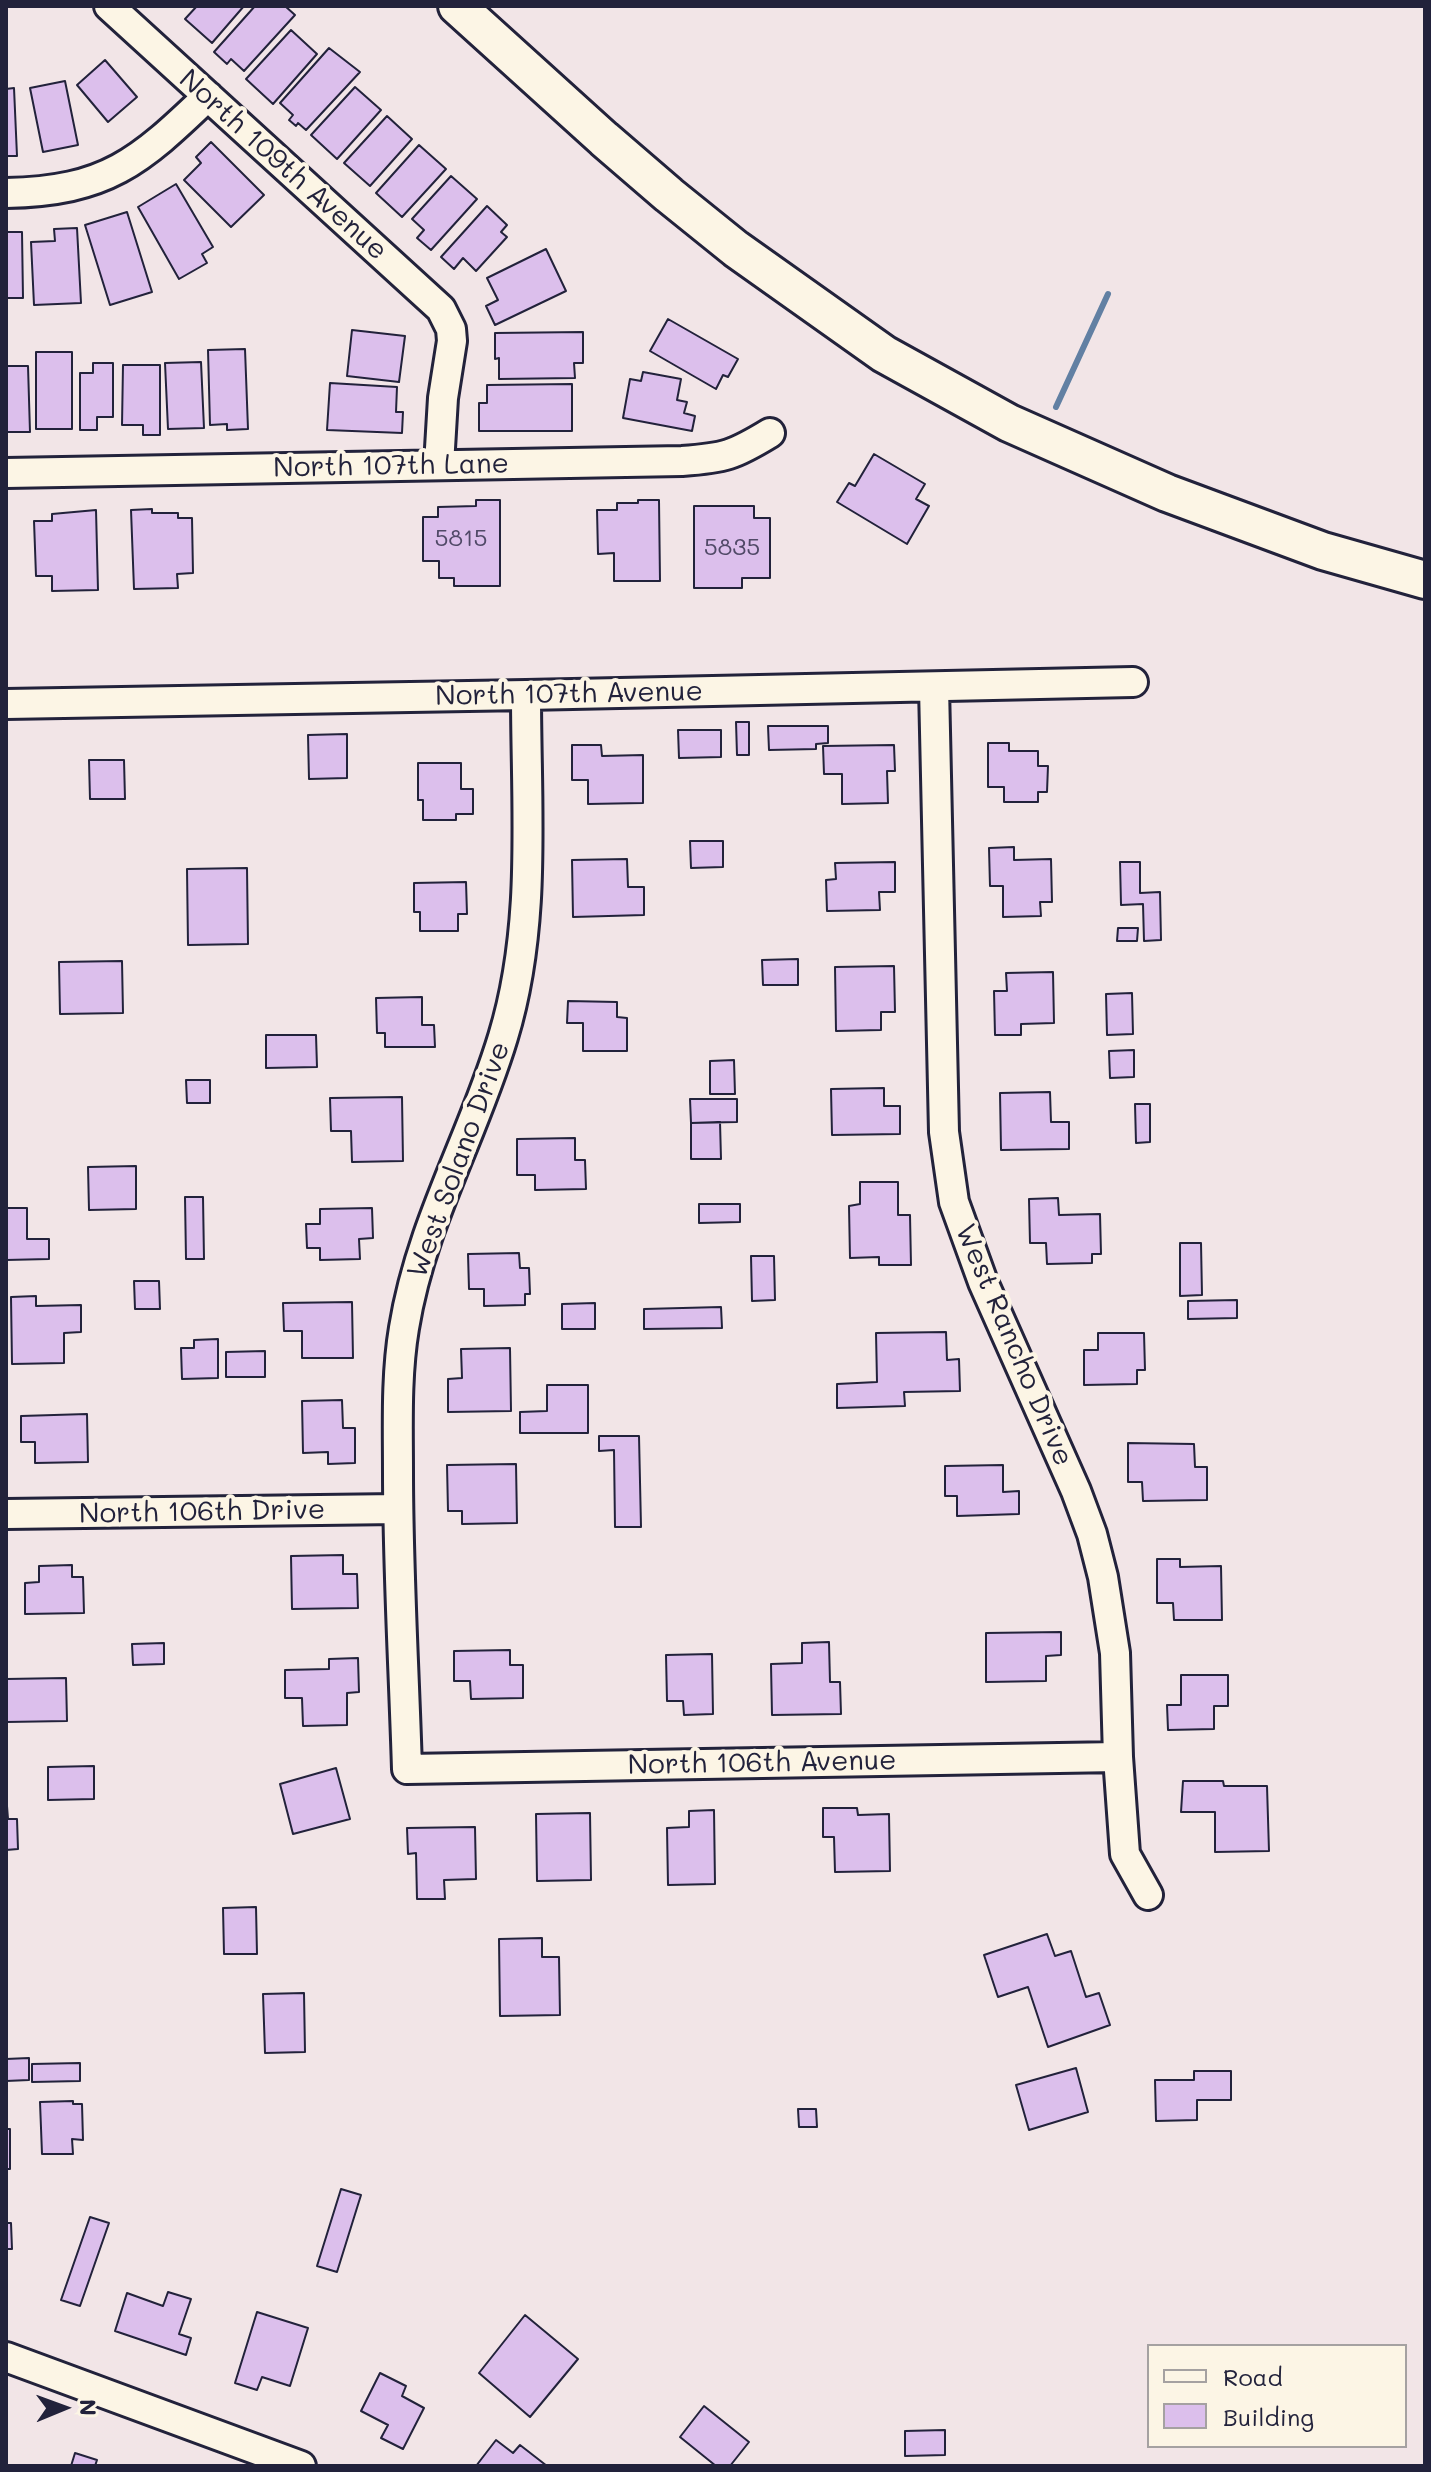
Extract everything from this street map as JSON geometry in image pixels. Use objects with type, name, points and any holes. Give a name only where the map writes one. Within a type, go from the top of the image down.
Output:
[{"type":"main road","points":[[457,6],[680,204],[736,249],[884,354],[1009,423],[1167,493],[1340,555],[1425,580]]},
{"type":"street","name":"North 109th Avenue","points":[[109,6],[441,309],[451,329],[452,341],[443,398],[439,465]]},
{"type":"street","points":[[6,193],[60,189],[122,168],[160,142],[208,96]]},
{"type":"street","name":"North 107th Lane","points":[[6,473],[719,458],[739,452],[770,433]]},
{"type":"street","name":"North 107th Avenue","points":[[6,704],[1133,682]]},
{"type":"street","name":"West Rancho Drive","points":[[934,687],[944,1132],[954,1202],[983,1282],[1092,1534],[1103,1577],[1115,1653],[1125,1854],[1148,1895]]},
{"type":"street","name":"West Solano Drive","points":[[407,1769],[398,1509],[400,1368],[404,1328],[439,1200],[503,1037],[522,955],[527,883],[526,695]]},
{"type":"street","name":"North 106th Drive","points":[[6,1514],[398,1509]]},
{"type":"street","name":"North 106th Avenue","points":[[407,1769],[1118,1757]]},
{"type":"street","points":[[6,2357],[301,2466]]},
{"type":"building","points":[[197,6],[244,6],[212,43],[185,19]]},
{"type":"building","points":[[255,6],[285,6],[295,15],[244,71],[231,59],[227,64],[214,52]]},
{"type":"building","points":[[291,30],[317,54],[273,104],[246,79]]},
{"type":"building","points":[[329,48],[360,72],[306,130],[289,120],[293,115],[280,103]]},
{"type":"building","points":[[105,60],[137,97],[108,122],[77,85]]},
{"type":"building","points":[[65,81],[78,145],[43,152],[30,88]]},
{"type":"building","points":[[355,87],[381,110],[337,159],[311,135]]},
{"type":"building","points":[[14,88],[17,156],[6,156],[6,89]]},
{"type":"building","points":[[387,116],[412,139],[370,186],[344,163]]},
{"type":"building","points":[[211,142],[264,195],[231,227],[184,180],[201,163],[196,157]]},
{"type":"building","points":[[419,145],[446,169],[402,217],[376,193]]},
{"type":"building","points":[[451,176],[477,199],[431,250],[417,238],[424,230],[412,219]]},
{"type":"building","points":[[176,184],[213,247],[202,254],[207,263],[179,279],[138,207]]},
{"type":"building","points":[[487,206],[507,225],[501,232],[507,237],[476,271],[463,258],[454,269],[441,257]]},
{"type":"building","points":[[127,212],[152,292],[110,305],[85,225]]},
{"type":"building","points":[[77,228],[81,303],[34,305],[31,242],[55,241],[54,229]]},
{"type":"building","points":[[6,232],[22,232],[23,298],[6,298]]},
{"type":"building","points":[[546,249],[566,291],[495,325],[486,306],[498,300],[487,278]]},
{"type":"building","points":[[668,319],[738,359],[728,377],[723,375],[716,389],[650,351]]},
{"type":"building","points":[[352,330],[405,336],[399,382],[347,376]]},
{"type":"building","points":[[583,332],[583,363],[574,363],[575,378],[499,379],[495,333]]},
{"type":"building","points":[[245,349],[248,429],[227,430],[227,424],[210,425],[208,350]]},
{"type":"building","points":[[36,352],[72,352],[72,429],[36,429]]},
{"type":"building","points":[[201,362],[204,428],[168,429],[165,363]]},
{"type":"building","points":[[93,363],[113,363],[113,417],[97,417],[97,430],[80,430],[80,373],[93,373]]},
{"type":"building","points":[[123,365],[160,365],[160,435],[143,435],[143,425],[122,425]]},
{"type":"building","points":[[6,366],[28,366],[30,432],[6,432]]},
{"type":"building","points":[[643,372],[681,379],[677,400],[687,402],[684,413],[695,416],[692,431],[623,418],[630,379],[641,381]]},
{"type":"building","points":[[330,383],[397,387],[396,412],[403,412],[402,433],[327,430]]},
{"type":"building","points":[[572,384],[572,431],[479,431],[479,403],[487,403],[487,385]]},
{"type":"building","points":[[874,454],[925,484],[916,499],[929,506],[907,544],[837,502],[849,483],[855,486]]},
{"type":"building","points":[[476,500],[500,500],[500,586],[454,586],[454,578],[439,578],[439,561],[423,561],[423,517],[438,517],[438,507],[476,506]]},
{"type":"building","points":[[638,500],[659,500],[660,581],[614,581],[614,553],[598,554],[597,510],[617,510],[617,503],[638,503]]},
{"type":"building","points":[[694,506],[754,506],[754,518],[770,518],[770,578],[742,578],[742,588],[694,588]]},
{"type":"building","points":[[152,509],[152,513],[178,513],[178,518],[192,518],[193,573],[177,574],[178,588],[134,589],[131,510]]},
{"type":"building","points":[[96,510],[98,590],[52,591],[52,576],[36,576],[34,521],[52,521],[52,514]]},
{"type":"building","points":[[736,722],[749,722],[749,755],[737,755]]},
{"type":"building","points":[[768,726],[828,726],[828,743],[816,744],[816,749],[769,750]]},
{"type":"building","points":[[678,730],[721,730],[721,757],[679,758]]},
{"type":"building","points":[[347,734],[347,778],[309,779],[308,735]]},
{"type":"building","points":[[988,743],[1009,743],[1009,751],[1038,751],[1038,766],[1048,766],[1047,792],[1038,792],[1038,802],[1004,802],[1004,787],[988,787]]},
{"type":"building","points":[[572,745],[601,745],[602,756],[643,755],[643,803],[588,804],[588,780],[572,780]]},
{"type":"building","points":[[894,745],[895,771],[887,771],[888,803],[842,804],[842,774],[824,774],[823,746]]},
{"type":"building","points":[[89,760],[124,760],[125,799],[90,799]]},
{"type":"building","points":[[418,763],[461,763],[461,789],[473,789],[473,814],[456,814],[456,820],[423,820],[423,800],[418,800]]},
{"type":"building","points":[[690,841],[723,841],[723,867],[691,868]]},
{"type":"building","points":[[1014,847],[1014,860],[1051,859],[1052,902],[1040,902],[1041,916],[1003,917],[1003,886],[990,886],[989,848]]},
{"type":"building","points":[[627,859],[628,887],[644,887],[644,915],[573,917],[572,860]]},
{"type":"building","points":[[895,862],[895,892],[879,892],[880,910],[827,911],[826,880],[836,879],[835,863]]},
{"type":"building","points":[[1120,862],[1140,862],[1140,893],[1160,892],[1161,940],[1144,941],[1143,904],[1121,905]]},
{"type":"building","points":[[247,868],[248,944],[188,945],[187,869]]},
{"type":"building","points":[[466,882],[467,914],[458,914],[458,931],[420,931],[420,912],[414,912],[414,883]]},
{"type":"building","points":[[1118,928],[1138,928],[1137,941],[1117,941]]},
{"type":"building","points":[[798,959],[798,985],[763,985],[762,960]]},
{"type":"building","points":[[122,961],[123,1013],[60,1014],[59,962]]},
{"type":"building","points":[[894,966],[895,1012],[881,1012],[881,1030],[836,1031],[835,967]]},
{"type":"building","points":[[1053,972],[1054,1023],[1021,1024],[1021,1035],[995,1035],[994,991],[1007,991],[1006,973]]},
{"type":"building","points":[[1132,993],[1133,1034],[1107,1035],[1106,994]]},
{"type":"building","points":[[422,997],[422,1025],[434,1025],[435,1047],[385,1047],[385,1033],[377,1033],[376,998]]},
{"type":"building","points":[[568,1001],[617,1002],[617,1017],[627,1018],[627,1051],[583,1051],[583,1023],[567,1023]]},
{"type":"building","points":[[266,1035],[316,1035],[317,1067],[266,1068]]},
{"type":"building","points":[[1134,1050],[1134,1077],[1110,1078],[1109,1051]]},
{"type":"building","points":[[734,1060],[735,1094],[710,1094],[710,1061]]},
{"type":"building","points":[[186,1080],[210,1080],[210,1103],[187,1103]]},
{"type":"building","points":[[884,1088],[884,1106],[900,1106],[900,1134],[832,1135],[831,1089]]},
{"type":"building","points":[[1050,1092],[1051,1122],[1069,1122],[1069,1149],[1001,1150],[1000,1093]]},
{"type":"building","points":[[402,1097],[403,1161],[352,1162],[351,1131],[331,1131],[330,1098]]},
{"type":"building","points":[[690,1099],[737,1099],[737,1122],[691,1123]]},
{"type":"building","points":[[1135,1104],[1150,1104],[1150,1142],[1136,1143]]},
{"type":"building","points":[[720,1122],[721,1159],[691,1159],[691,1123]]},
{"type":"building","points":[[575,1138],[575,1160],[585,1160],[586,1189],[535,1190],[535,1175],[517,1175],[517,1139]]},
{"type":"building","points":[[136,1166],[136,1209],[89,1210],[88,1167]]},
{"type":"building","points":[[860,1182],[898,1182],[898,1215],[910,1215],[911,1265],[879,1265],[879,1257],[850,1258],[849,1206],[860,1204]]},
{"type":"building","points":[[185,1197],[203,1197],[204,1259],[186,1259]]},
{"type":"building","points":[[1058,1198],[1059,1215],[1100,1214],[1101,1254],[1092,1254],[1092,1263],[1047,1264],[1046,1243],[1030,1243],[1029,1199]]},
{"type":"building","points":[[699,1204],[740,1204],[740,1222],[699,1223]]},
{"type":"building","points":[[6,1208],[27,1208],[27,1239],[49,1239],[49,1259],[6,1260]]},
{"type":"building","points":[[372,1208],[373,1238],[359,1239],[360,1259],[320,1260],[320,1248],[307,1248],[306,1224],[320,1224],[320,1209]]},
{"type":"building","points":[[1180,1243],[1201,1243],[1202,1295],[1180,1296]]},
{"type":"building","points":[[519,1253],[520,1268],[529,1268],[530,1294],[525,1294],[525,1305],[484,1306],[484,1289],[469,1289],[468,1254]]},
{"type":"building","points":[[751,1256],[774,1256],[775,1300],[752,1301]]},
{"type":"building","points":[[134,1281],[159,1281],[160,1309],[135,1309]]},
{"type":"building","points":[[36,1296],[36,1306],[81,1305],[81,1332],[64,1333],[64,1363],[12,1364],[11,1297]]},
{"type":"building","points":[[1237,1300],[1237,1318],[1188,1319],[1188,1301]]},
{"type":"building","points":[[352,1302],[353,1358],[302,1358],[302,1331],[284,1331],[283,1303]]},
{"type":"building","points":[[595,1303],[595,1329],[562,1329],[562,1304]]},
{"type":"building","points":[[721,1307],[722,1328],[644,1329],[644,1309]]},
{"type":"building","points":[[946,1332],[947,1360],[959,1359],[960,1391],[904,1392],[905,1406],[837,1408],[837,1384],[877,1382],[876,1333]]},
{"type":"building","points":[[1098,1333],[1144,1333],[1145,1370],[1137,1370],[1137,1384],[1084,1385],[1084,1350],[1098,1350]]},
{"type":"building","points":[[218,1339],[218,1378],[182,1379],[181,1348],[194,1348],[194,1340]]},
{"type":"building","points":[[510,1348],[511,1411],[448,1412],[448,1379],[462,1378],[461,1349]]},
{"type":"building","points":[[265,1351],[265,1377],[226,1377],[226,1352]]},
{"type":"building","points":[[547,1385],[588,1385],[588,1433],[520,1433],[520,1412],[547,1411]]},
{"type":"building","points":[[342,1400],[343,1428],[355,1428],[355,1463],[328,1464],[328,1452],[303,1453],[302,1401]]},
{"type":"building","points":[[87,1414],[88,1462],[35,1463],[35,1442],[21,1442],[21,1416]]},
{"type":"building","points":[[599,1436],[639,1436],[641,1527],[615,1527],[614,1450],[599,1451]]},
{"type":"building","points":[[1128,1443],[1194,1444],[1195,1467],[1207,1467],[1207,1500],[1143,1501],[1142,1482],[1128,1482]]},
{"type":"building","points":[[516,1464],[517,1523],[462,1524],[462,1511],[448,1511],[447,1465]]},
{"type":"building","points":[[1003,1465],[1003,1492],[1019,1491],[1019,1514],[957,1516],[957,1496],[945,1496],[945,1466]]},
{"type":"building","points":[[343,1555],[343,1574],[357,1574],[358,1608],[292,1609],[291,1556]]},
{"type":"building","points":[[1157,1559],[1180,1559],[1180,1567],[1221,1566],[1222,1620],[1174,1620],[1173,1603],[1157,1603]]},
{"type":"building","points":[[72,1565],[72,1577],[83,1577],[84,1613],[25,1614],[25,1583],[39,1582],[39,1566]]},
{"type":"building","points":[[1061,1632],[1061,1655],[1046,1656],[1046,1681],[986,1682],[986,1633]]},
{"type":"building","points":[[829,1642],[830,1682],[840,1682],[841,1714],[772,1715],[771,1664],[802,1663],[802,1643]]},
{"type":"building","points":[[164,1643],[164,1664],[133,1665],[132,1644]]},
{"type":"building","points":[[510,1650],[510,1665],[523,1665],[523,1698],[471,1699],[470,1681],[454,1681],[454,1651]]},
{"type":"building","points":[[712,1654],[713,1714],[684,1715],[683,1701],[667,1701],[666,1655]]},
{"type":"building","points":[[358,1658],[359,1692],[347,1693],[347,1725],[303,1726],[302,1698],[285,1698],[285,1670],[329,1669],[329,1659]]},
{"type":"building","points":[[1181,1675],[1228,1675],[1228,1706],[1214,1706],[1214,1729],[1168,1730],[1167,1705],[1181,1705]]},
{"type":"building","points":[[66,1678],[67,1721],[6,1722],[6,1679]]},
{"type":"building","points":[[94,1766],[94,1799],[48,1800],[48,1767]]},
{"type":"building","points":[[336,1768],[350,1819],[293,1834],[280,1784]]},
{"type":"building","points":[[1183,1781],[1223,1781],[1224,1786],[1267,1786],[1269,1851],[1215,1852],[1215,1812],[1181,1812]]},
{"type":"building","points":[[6,1793],[8,1819],[17,1819],[18,1849],[6,1850]]},
{"type":"building","points":[[823,1808],[857,1808],[858,1815],[889,1814],[890,1871],[835,1872],[834,1837],[823,1837]]},
{"type":"building","points":[[714,1810],[715,1884],[668,1885],[667,1828],[689,1827],[689,1811]]},
{"type":"building","points":[[590,1813],[591,1880],[537,1881],[536,1814]]},
{"type":"building","points":[[475,1827],[476,1879],[444,1880],[445,1899],[417,1899],[416,1853],[408,1854],[407,1828]]},
{"type":"building","points":[[256,1907],[257,1954],[224,1954],[223,1908]]},
{"type":"building","points":[[1047,1934],[1055,1956],[1071,1951],[1086,1997],[1099,1993],[1110,2025],[1048,2047],[1028,1987],[998,1997],[984,1955]]},
{"type":"building","points":[[542,1938],[542,1957],[559,1957],[560,2015],[500,2016],[499,1939]]},
{"type":"building","points":[[304,1993],[305,2052],[265,2053],[263,1994]]},
{"type":"building","points":[[29,2058],[29,2080],[6,2081],[6,2059]]},
{"type":"building","points":[[80,2063],[80,2081],[32,2082],[32,2064]]},
{"type":"building","points":[[1076,2068],[1088,2112],[1029,2130],[1016,2085]]},
{"type":"building","points":[[1194,2071],[1231,2071],[1231,2100],[1197,2100],[1197,2120],[1156,2121],[1155,2080],[1194,2080]]},
{"type":"building","points":[[73,2101],[73,2104],[82,2104],[83,2140],[72,2139],[73,2154],[42,2154],[40,2102]]},
{"type":"building","points":[[798,2109],[816,2109],[817,2127],[799,2127]]},
{"type":"building","points":[[6,2129],[10,2129],[10,2169],[6,2169]]},
{"type":"building","points":[[341,2189],[361,2195],[337,2272],[317,2266]]},
{"type":"building","points":[[90,2217],[109,2223],[80,2306],[61,2300]]},
{"type":"building","points":[[6,2223],[11,2223],[12,2249],[6,2249]]},
{"type":"building","points":[[168,2292],[191,2299],[179,2334],[191,2338],[186,2355],[115,2331],[127,2293],[163,2306]]},
{"type":"building","points":[[257,2312],[308,2328],[290,2386],[262,2377],[257,2390],[235,2383]]},
{"type":"building","points":[[525,2315],[578,2359],[530,2417],[479,2373]]},
{"type":"building","points":[[380,2373],[406,2386],[402,2396],[424,2408],[403,2449],[381,2438],[388,2425],[361,2411]]},
{"type":"building","points":[[704,2406],[749,2442],[730,2466],[716,2466],[680,2437]]},
{"type":"building","points":[[945,2430],[945,2455],[905,2456],[905,2431]]},
{"type":"building","points":[[496,2440],[513,2453],[520,2445],[547,2466],[476,2466]]},
{"type":"building","points":[[75,2453],[97,2460],[95,2466],[71,2466]]},
{"type":"waterway","points":[[1056,407],[1108,294]]}]
